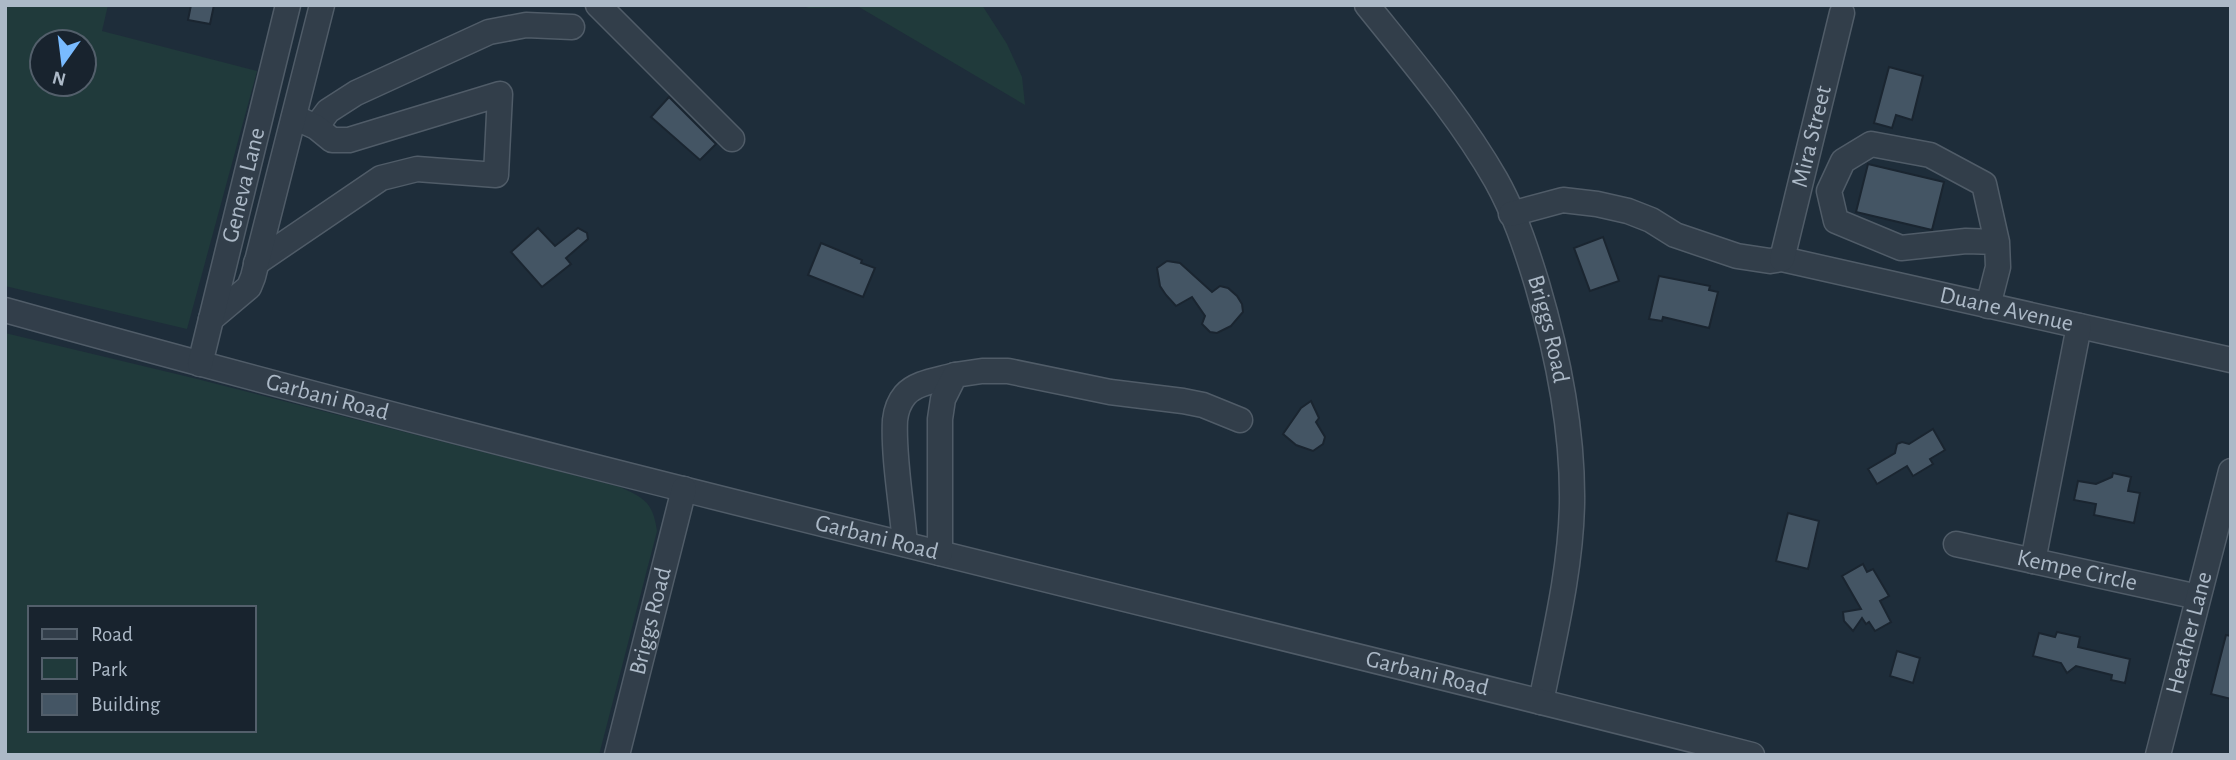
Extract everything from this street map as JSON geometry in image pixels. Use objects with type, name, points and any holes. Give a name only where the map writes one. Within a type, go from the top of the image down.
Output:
[{"type":"street","name":"Geneva Lane","points":[[200,364],[288,5]]},
{"type":"street","points":[[211,319],[249,287],[305,122],[322,5]]},
{"type":"street","points":[[598,5],[732,139]]},
{"type":"street","name":"Briggs Road","points":[[1367,5],[1464,130],[1497,182],[1525,245],[1559,364],[1569,431],[1572,503],[1557,623],[1541,702]]},
{"type":"street","name":"Mira Street","points":[[1782,260],[1842,13]]},
{"type":"street","points":[[305,122],[356,93],[489,32],[526,25],[572,27]]},
{"type":"street","points":[[256,263],[381,178],[417,169],[496,175],[500,94],[349,141],[332,140],[305,122]]},
{"type":"street","points":[[1988,306],[1998,267],[1997,242],[1984,184],[1930,155],[1871,144],[1843,160],[1829,191],[1836,221],[1901,248],[1966,241],[1997,242]]},
{"type":"street","name":"Duane Avenue","points":[[1511,214],[1563,200],[1597,204],[1628,211],[1651,220],[1675,235],[1737,256],[1782,260],[2231,360]]},
{"type":"street","name":"Garbani Road","points":[[5,310],[200,364],[684,489],[1752,755]]},
{"type":"street","points":[[2033,561],[2078,326]]},
{"type":"street","points":[[905,544],[895,418],[905,395],[914,387],[956,375],[1008,371],[1110,392],[1203,405],[1240,420]]},
{"type":"street","points":[[940,553],[940,419],[943,399],[956,375]]},
{"type":"street","name":"Heather Lane","points":[[2158,755],[2231,471]]},
{"type":"street","name":"Briggs Road","points":[[617,755],[684,489]]},
{"type":"street","name":"Kempe Circle","points":[[1956,544],[2198,597]]},
{"type":"green space","points":[[5,5],[108,5],[102,31],[257,71],[187,329],[5,286]]},
{"type":"green space","points":[[799,5],[982,5],[1007,44],[1022,77],[1025,105],[859,7],[809,8]]},
{"type":"green space","points":[[5,333],[620,487],[642,498],[653,514],[657,531],[599,755],[5,755]]},
{"type":"building","points":[[191,5],[214,5],[210,24],[188,20]]},
{"type":"building","points":[[1889,67],[1923,76],[1912,120],[1896,115],[1892,128],[1874,123]]},
{"type":"building","points":[[669,97],[716,144],[700,160],[651,117]]},
{"type":"building","points":[[1868,164],[1944,182],[1932,230],[1856,212]]},
{"type":"building","points":[[538,228],[555,246],[578,228],[587,233],[588,239],[566,258],[571,264],[542,287],[511,252]]},
{"type":"building","points":[[1603,237],[1619,281],[1590,291],[1574,248]]},
{"type":"building","points":[[821,243],[875,268],[863,297],[808,275]]},
{"type":"building","points":[[1167,261],[1180,263],[1212,292],[1220,286],[1228,288],[1242,304],[1243,312],[1231,326],[1217,333],[1210,332],[1202,324],[1205,316],[1192,297],[1176,306],[1160,286],[1157,268]]},
{"type":"building","points":[[1659,276],[1710,286],[1709,290],[1718,292],[1709,328],[1663,317],[1662,321],[1649,319]]},
{"type":"building","points":[[1311,401],[1319,418],[1316,422],[1325,437],[1323,444],[1313,451],[1296,445],[1283,434],[1301,408]]},
{"type":"building","points":[[1933,429],[1945,450],[1930,459],[1933,464],[1913,476],[1907,466],[1877,484],[1868,469],[1895,453],[1897,444],[1909,444]]},
{"type":"building","points":[[2113,473],[2131,477],[2128,491],[2140,493],[2134,523],[2094,515],[2096,504],[2074,500],[2078,481],[2096,484],[2112,477]]},
{"type":"building","points":[[1788,513],[1819,521],[1808,569],[1776,561]]},
{"type":"building","points":[[1863,564],[1867,572],[1873,569],[1889,596],[1880,601],[1891,622],[1875,631],[1869,622],[1866,624],[1862,618],[1853,631],[1844,621],[1843,612],[1861,609],[1842,576]]},
{"type":"building","points":[[2057,632],[2080,637],[2078,647],[2130,659],[2125,683],[2111,680],[2112,675],[2076,666],[2067,673],[2061,663],[2033,656],[2039,633],[2055,637]]},
{"type":"building","points":[[2226,635],[2231,636],[2231,699],[2211,694]]},
{"type":"building","points":[[1897,651],[1920,658],[1913,683],[1890,676]]}]
